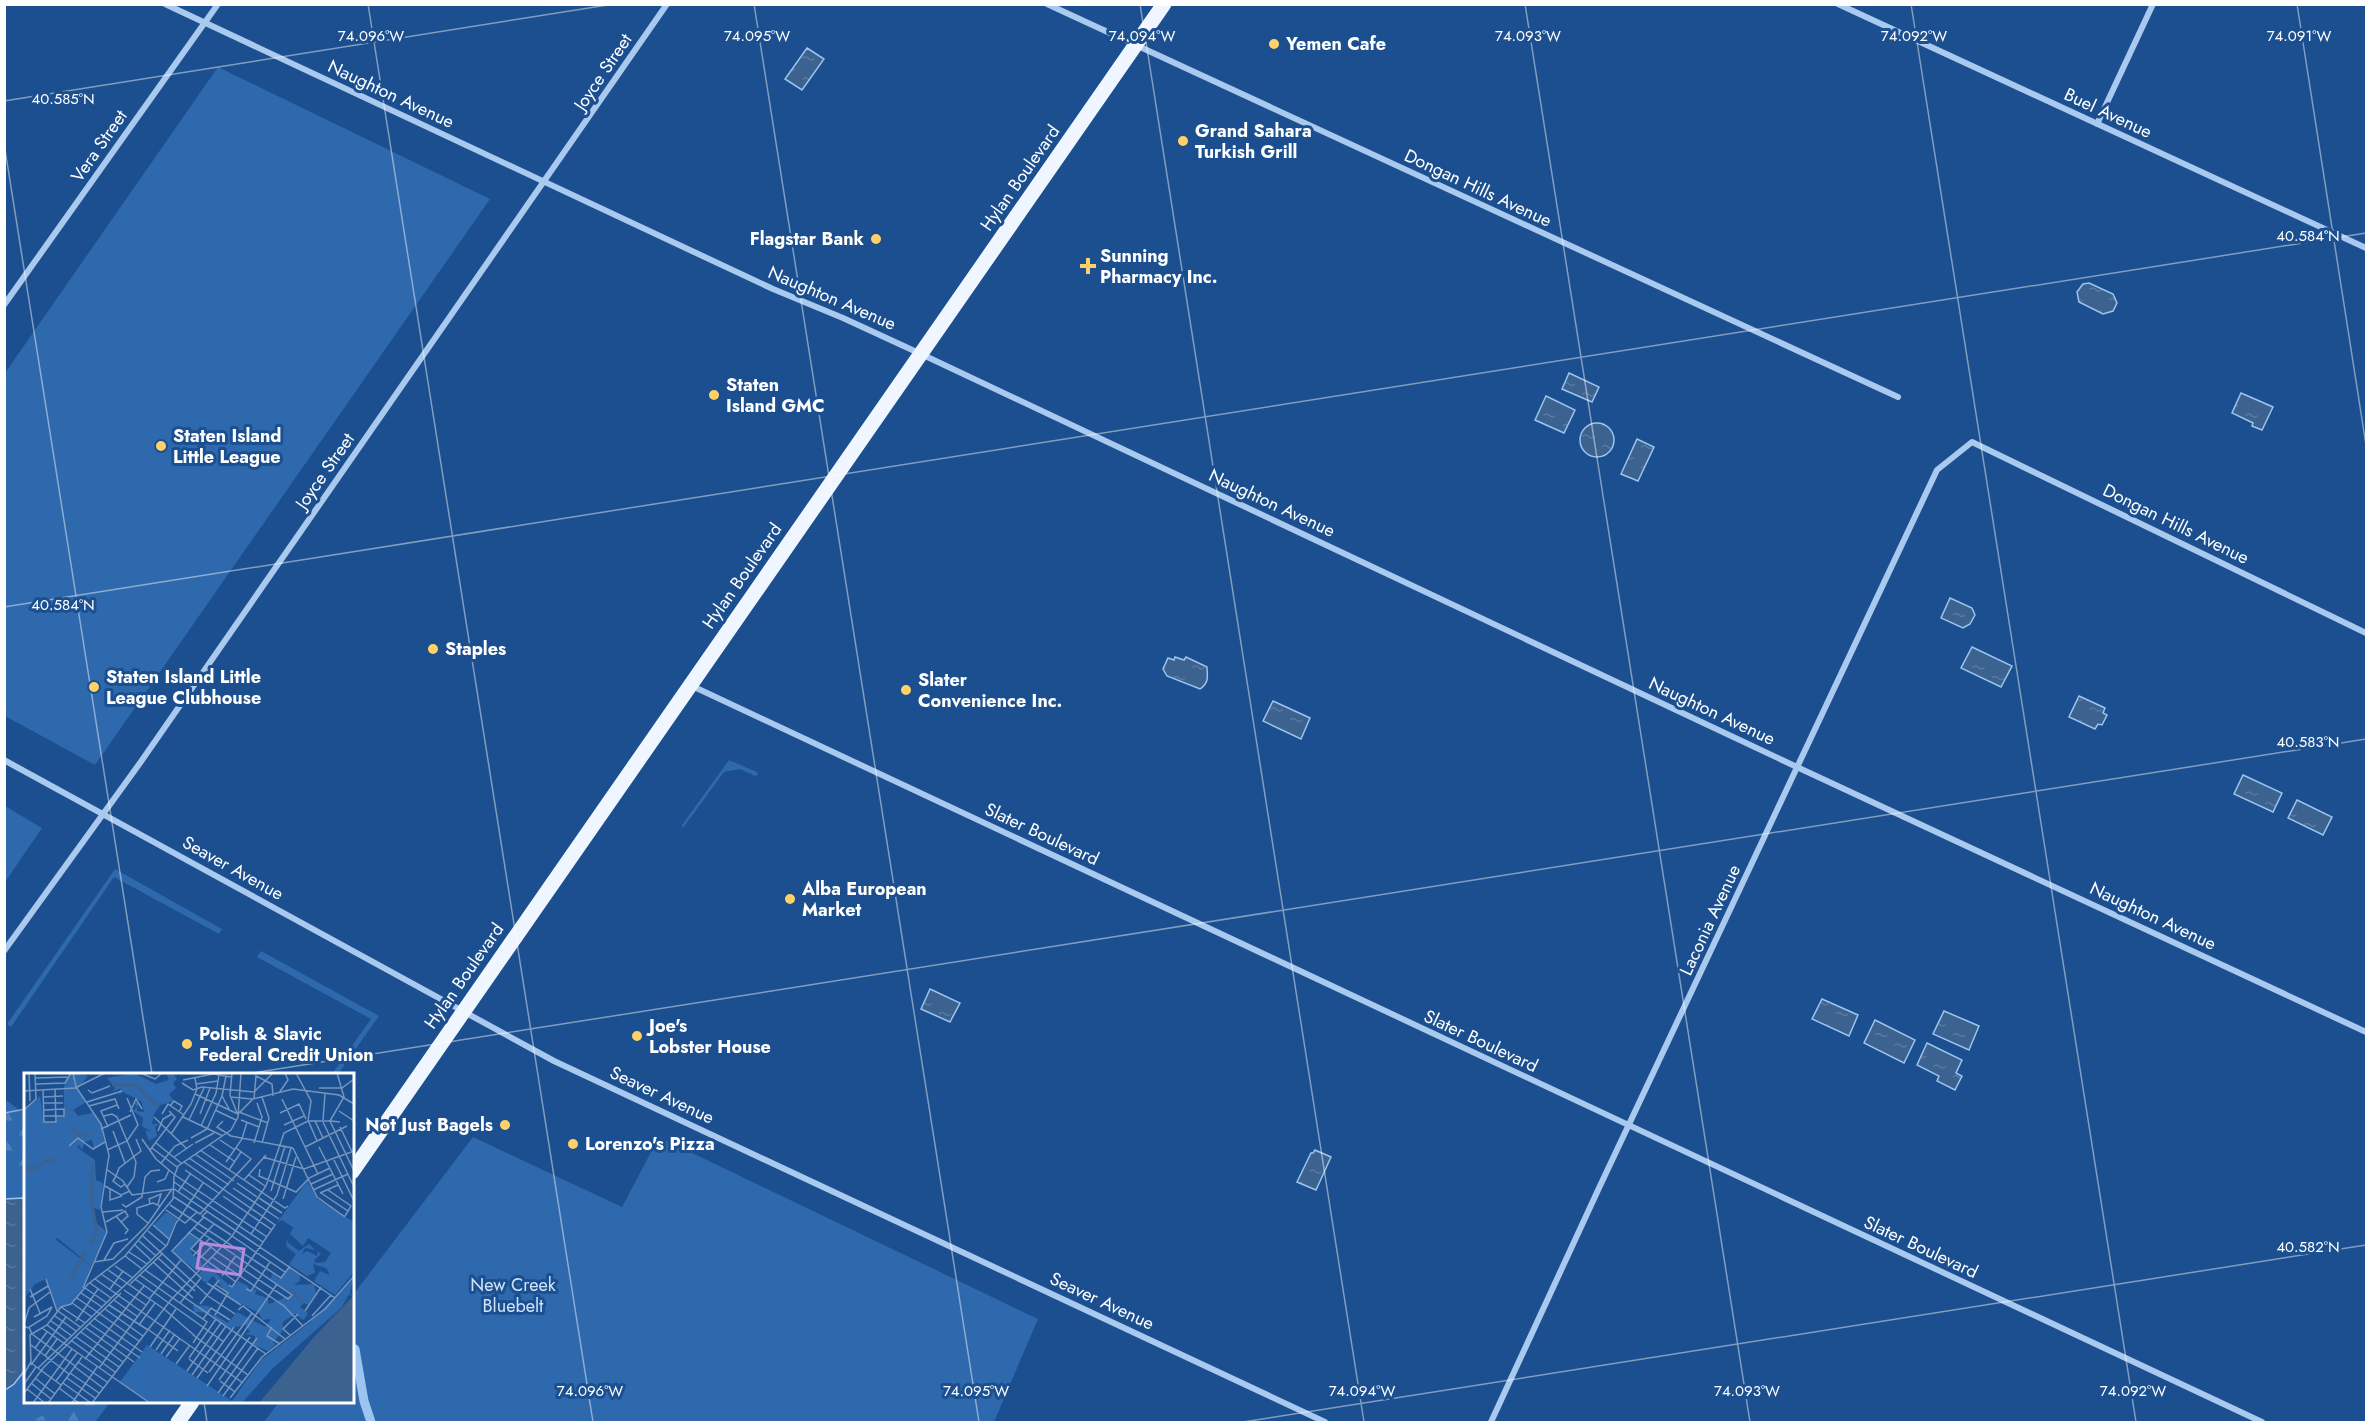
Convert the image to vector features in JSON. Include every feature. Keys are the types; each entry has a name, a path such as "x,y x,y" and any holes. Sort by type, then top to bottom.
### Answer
{"main road":[{"name":"Hylan Boulevard","path":"354,1169 1164,4"},
{"path":"178,1422 191,1403"}],"street":[{"name":"Naughton Avenue","path":"165,4 773,290 843,318 921,354 1799,768 2367,1032"},
{"name":"Vera Street","path":"4,305 218,4"},
{"name":"Joyce Street","path":"4,951 103,814 545,183 667,4"},
{"name":"Dongan Hills Avenue","path":"1047,4 1898,397"},
{"name":"Buel Avenue","path":"1838,4 2367,248"},
{"path":"2097,124 2153,4"},
{"name":"Dongan Hills Avenue","path":"1972,442 2367,633"},
{"name":"Laconia Avenue","path":"1491,1422 1937,470 1972,442"},
{"name":"Slater Boulevard","path":"689,685 1629,1128 2262,1422"},
{"name":"Seaver Avenue","path":"4,760 554,1061 1325,1422"}],"green space":[{"name":"Staten Island Little League","path":"218,67 490,199 95,765 5,716 5,373"},
{"path":"729,760 757,772 758,775 755,776 740,769 724,772 683,828 682,825"},
{"path":"5,806 42,828 5,882"},
{"path":"115,869 222,929 219,934 114,877 11,1027 7,1024"},
{"path":"261,951 379,1016 339,1073 333,1073 371,1019 257,957"},
{"path":"4,1099 24,1113 24,1403 109,1403 95,1422 5,1422"},
{"path":"4,1099 24,1113 24,1168 5,1162"},
{"name":"New Creek Bluebelt","path":"473,1137 622,1207 659,1137 1038,1319 994,1422 264,1422 278,1403 354,1403 354,1294"},
{"path":"65,1403 109,1403 95,1422 31,1422"}],"water":[{"path":"807,48 824,59 802,90 785,79"},
{"path":"2089,283 2113,294 2117,303 2113,311 2103,314 2079,302 2077,292 2083,284"},
{"path":"1569,373 1599,387 1592,402 1562,389"},
{"path":"2241,393 2273,407 2262,430 2232,413"},
{"path":"1546,396 1575,410 1564,433 1535,420"},
{"path":"1597,423 1609,428 1614,440 1609,452 1597,457 1585,452 1580,440 1585,428"},
{"path":"1637,439 1654,447 1638,481 1621,474"},
{"path":"1950,598 1972,608 1975,615 1970,624 1963,628 1941,618"},
{"path":"1972,647 2012,666 2001,687 1961,668"},
{"path":"1175,657 1184,660 1186,657 1207,667 1207,678 1200,689 1167,676 1163,669 1168,658 1174,660"},
{"path":"2079,696 2105,708 2103,713 2107,715 2102,725 2098,724 2095,729 2069,717"},
{"path":"1273,701 1310,718 1301,739 1263,721"},
{"path":"2243,775 2282,793 2273,812 2234,794"},
{"path":"2297,800 2332,817 2323,835 2288,818"},
{"path":"930,989 960,1003 950,1022 921,1009"},
{"path":"1822,999 1858,1015 1849,1036 1812,1019"},
{"path":"1944,1011 1979,1026 1969,1050 1933,1034"},
{"path":"1875,1020 1915,1040 1904,1063 1864,1043"},
{"path":"1927,1043 1962,1060 1956,1073 1962,1076 1955,1090 1937,1081 1939,1076 1917,1065"},
{"path":"1315,1150 1331,1157 1316,1190 1297,1182 1311,1153"},
{"path":"24,1198 24,1371 14,1384 5,1390 5,1199"}],"waterway":[{"path":"355,1349 364,1401 371,1422"}],"place":[{"name":"Yemen Cafe","path":"1274,44"},
{"name":"Grand Sahara Turkish Grill","path":"1183,141"},
{"name":"Flagstar Bank","path":"876,239"},
{"name":"Sunning Pharmacy Inc.","path":"1088,266"},
{"name":"Staten Island GMC","path":"714,395"},
{"name":"Staten Island Little League","path":"161,446"},
{"name":"Staples","path":"433,649"},
{"name":"Staten Island Little League Clubhouse","path":"94,687"},
{"name":"Slater Convenience Inc.","path":"906,690"},
{"name":"Alba European Market","path":"790,899"},
{"name":"Joe's Lobster House","path":"637,1036"},
{"name":"Polish & Slavic Federal Credit Union","path":"187,1044"},
{"name":"Not Just Bagels","path":"505,1125"},
{"name":"Lorenzo's Pizza","path":"573,1144"}]}
